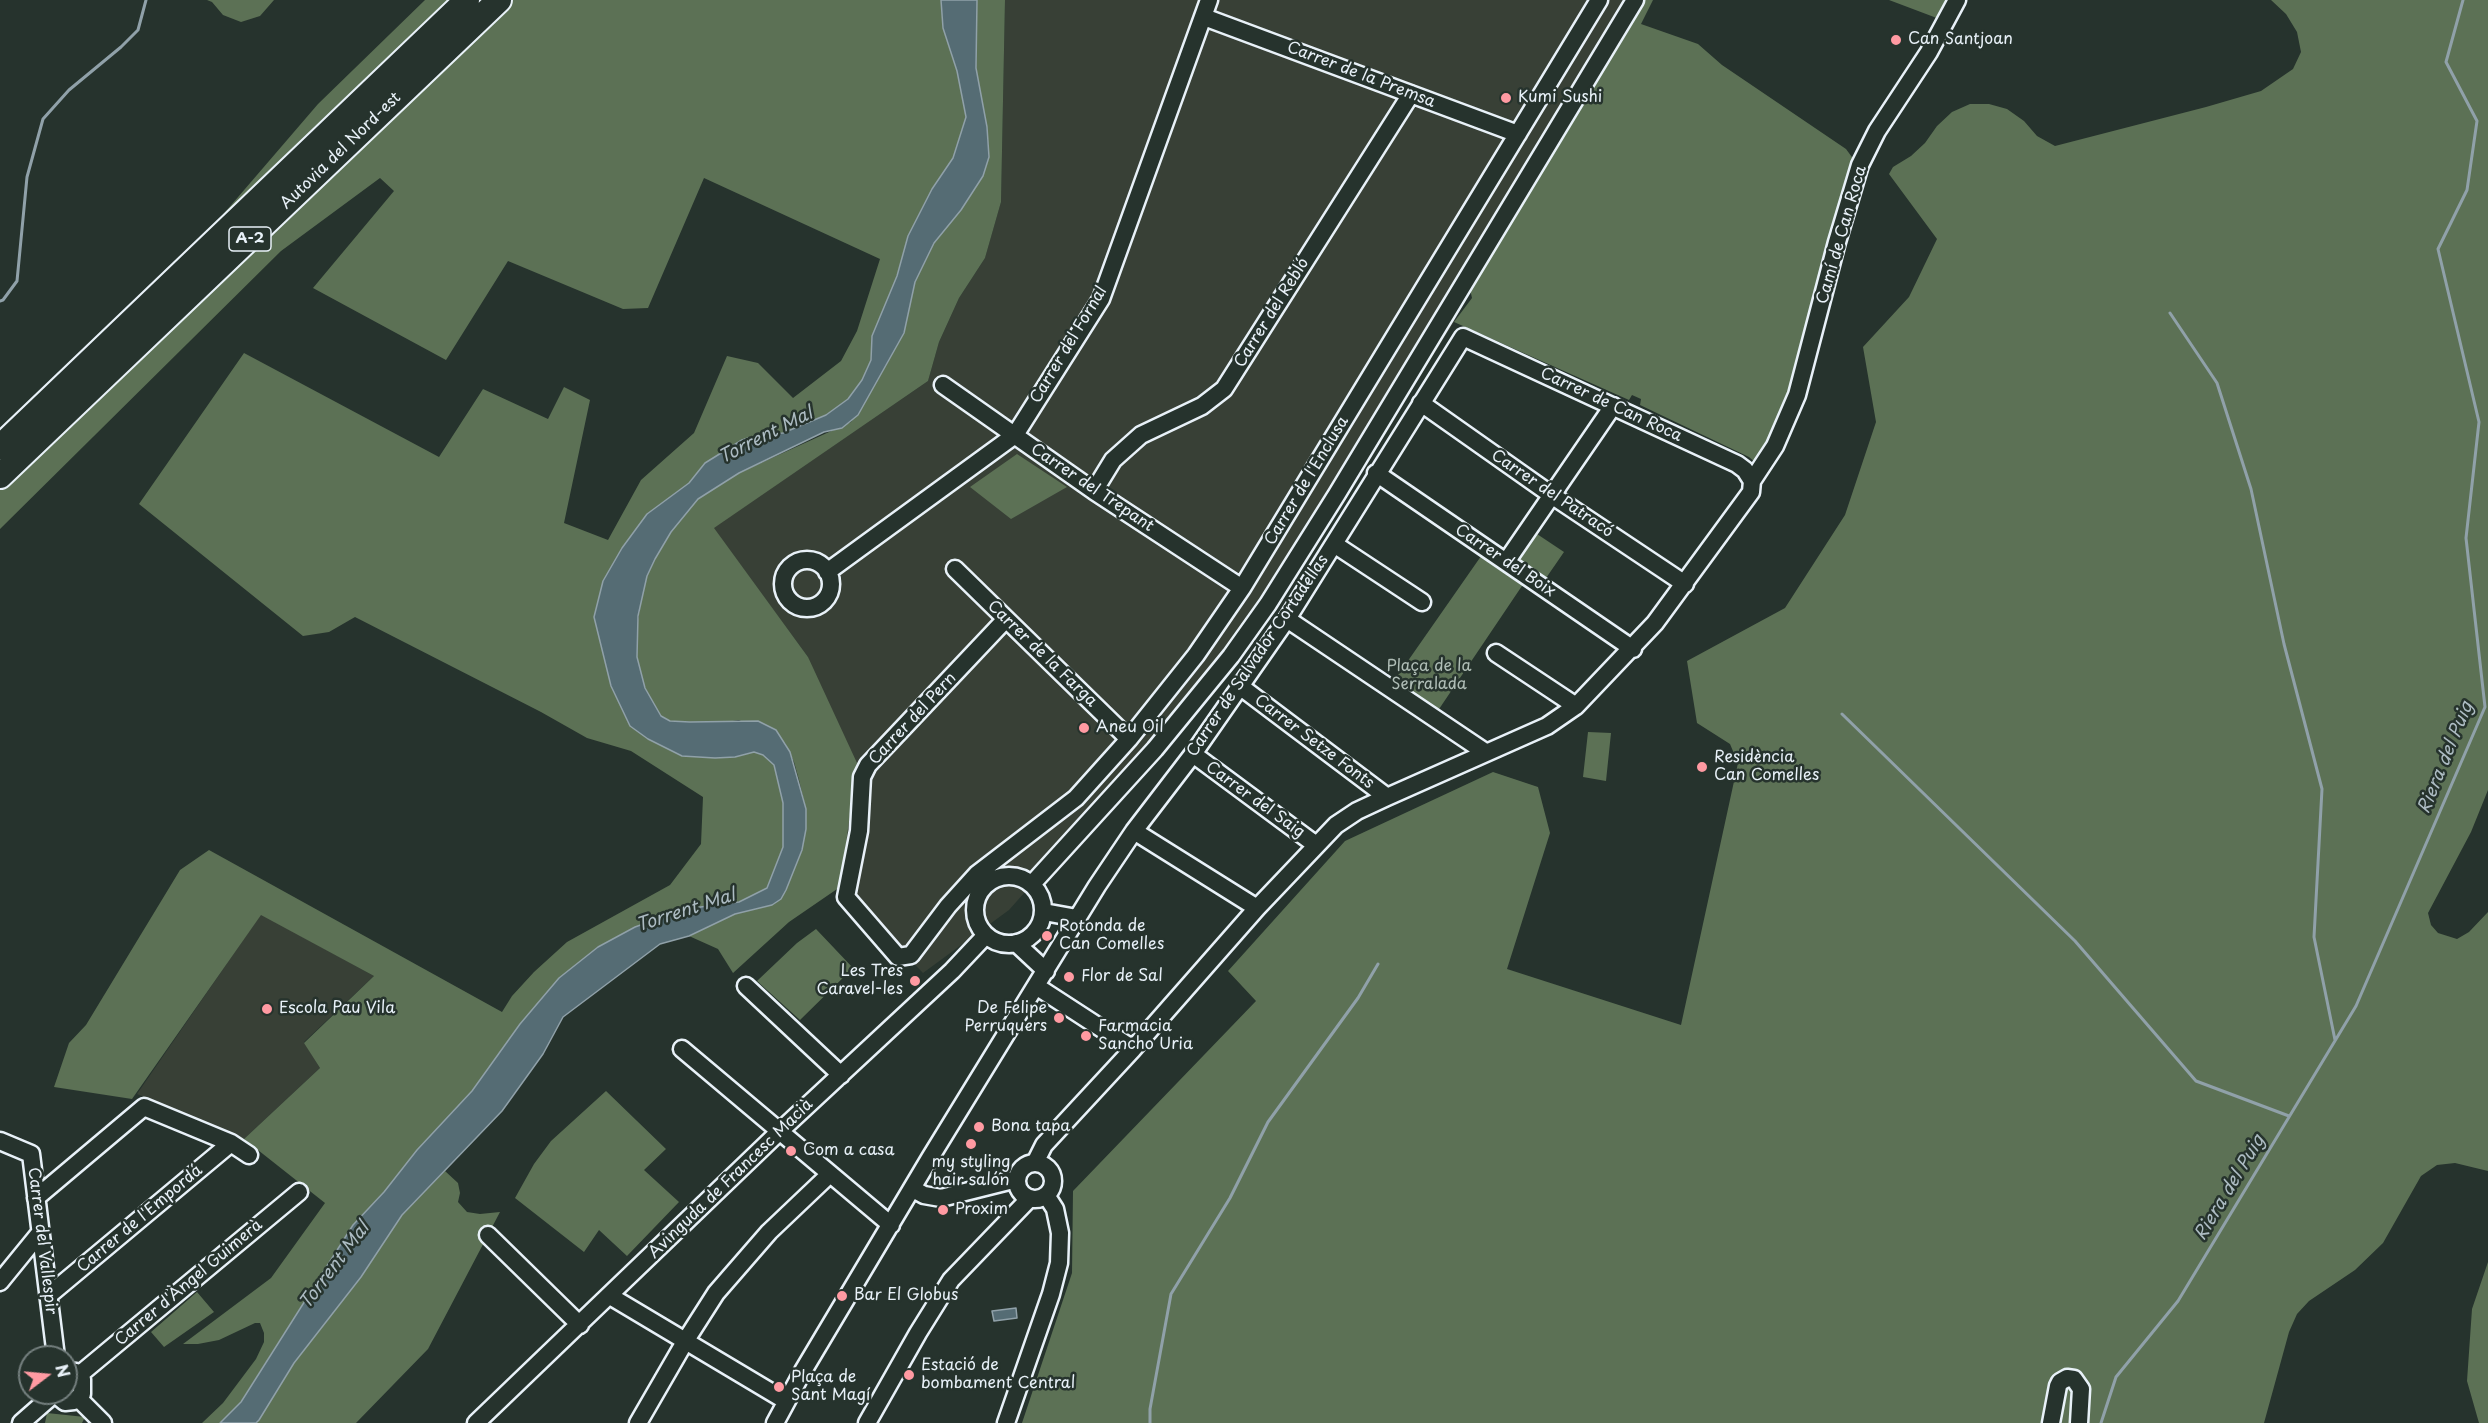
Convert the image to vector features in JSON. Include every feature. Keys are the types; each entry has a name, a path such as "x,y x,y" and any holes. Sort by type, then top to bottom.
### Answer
{"highway":[{"name":"Autovia del Nord-est","path":"0,447 467,0"},
{"name":"Autovia del Nord-est","path":"0,476 499,0"}],"street":[{"name":"Carrer del Fornal","path":"827,572 1015,435 1101,299 1209,0"},
{"name":"Carrer de l'Enclusa","path":"948,906 977,874 1076,798 1129,739 1196,655 1242,588 1599,0"},
{"path":"1026,880 1155,749 1231,656 1261,613 1337,494 1635,0"},
{"name":"Camí de Can Roca","path":"1035,1163 1044,1144 1133,1049 1257,908 1316,845 1346,818 1386,797 1547,726 1576,706 1633,649 1685,584 1751,492 1752,481 1775,446 1797,395 1837,242 1860,165 1877,131 1929,52 1957,0"},
{"name":"Carrer de la Premsa","path":"1204,16 1518,134"},
{"name":"Carrer del Rebló","path":"1094,491 1113,460 1140,435 1202,406 1224,389 1411,94"},
{"name":"Carrer de Can Roca","path":"1463,337 1737,464 1745,470 1752,481"},
{"name":"Carrer de Salvador Cortadellas","path":"786,1401 914,1189 930,1158 1077,918 1134,831 1193,754 1287,619 1463,337"},
{"name":"Carrer del Trepant","path":"943,386 1094,491 1242,588"},
{"name":"Carrer del Patracó","path":"1421,403 1552,496 1685,584"},
{"path":"1506,562 1613,406"},
{"name":"Carrer del Boix","path":"1376,473 1633,649"},
{"path":"1334,544 1422,602"},
{"name":"Carrer de la Farga","path":"955,569 1129,739"},
{"name":"Carrer del Pern","path":"948,906 911,955 898,957 846,897 859,831 862,777 868,765 1005,619"},
{"path":"1287,619 1485,752"},
{"path":"1496,653 1576,706"},
{"name":"Carrer Setze Fonts","path":"1241,687 1386,797"},
{"name":"Carrer del Saig","path":"1193,754 1316,845"},
{"path":"1134,831 1257,908"},
{"path":"1008,848 1026,880 1039,892 1044,912 1042,921 1032,936 1016,944 995,941 986,935 976,918 977,898 990,882 999,877 1026,880"},
{"path":"948,906 976,918"},
{"path":"1044,912 1077,918"},
{"name":"Avinguda de Francesc Macià","path":"476,1423 780,1131 952,971 986,935"},
{"path":"1016,944 1046,971"},
{"path":"746,986 840,1075"},
{"path":"1036,986 1133,1049"},
{"path":"682,1049 891,1225"},
{"path":"36,1198 144,1107 231,1143 249,1155"},
{"name":"Carrer de l'Empordá","path":"49,1295 231,1143"},
{"name":"Carrer del Vallespir","path":"2,1145 31,1154 39,1234 55,1345"},
{"path":"867,1423 951,1280 978,1252 1038,1197 1052,1186 1052,1175 1045,1166 1035,1163 1023,1167 1017,1179 1020,1191 1038,1197 1055,1209 1060,1233 1059,1263 1051,1294 1006,1423"},
{"path":"638,1423 716,1293 769,1232 830,1174"},
{"path":"914,1189 924,1195 941,1198 1017,1179"},
{"name":"Carrer d'Àngel Guimerà","path":"78,1369 299,1192"},
{"path":"0,1282 39,1234"},
{"path":"488,1235 580,1325"},
{"path":"610,1296 786,1401 776,1421"},
{"path":"78,1376 82,1379 84,1389 82,1402"},
{"path":"2051,1423 2060,1382 2070,1378 2077,1382 2082,1393 2079,1423"},
{"path":"78,1402 82,1402 103,1423"},
{"path":"21,1423 41,1405"}],"shaded area":[{"path":"1005,0 1644,0 1470,289 1454,322 1272,614 1009,910 923,973 840,887 808,657 713,528 928,381 939,342 959,298 985,258 1001,202"},
{"name":"Escola Pau Vila","path":"261,914 374,976 304,1042 320,1068 244,1139 137,1094"}],"green space":[{"path":"207,0 274,0 260,16 241,22 223,15 212,2"},
{"path":"425,0 941,0 943,28 957,71 966,117 953,158 932,189 908,236 897,276 872,336 871,360 862,380 848,399 826,415 803,426 783,433 762,434 742,440 705,463 689,483 647,514 622,548 604,581 594,616 611,686 630,726 735,757 754,752 763,755 774,765 783,803 783,847 767,888 739,902 685,909 635,927 598,947 559,978 520,1024 472,1091 417,1150 384,1192 353,1225 238,1406 220,1423 202,1423 223,1403 256,1359 264,1342 264,1333 260,1323 255,1323 219,1340 183,1344 271,1278 325,1203 244,1139 320,1068 304,1043 374,976 261,915 132,1099 54,1087 69,1043 86,1025 180,870 209,850 502,1012 512,996 534,972 567,942 670,885 701,844 703,797 631,751 587,738 355,617 329,632 303,636 139,504 244,353 439,457 483,389 548,419 564,387 590,400 564,523 608,540 641,480 694,433 727,356 758,363 793,398 841,361 857,331 880,259 704,178 648,308 623,309 508,261 446,360 313,288 394,191 380,178 281,251 0,529 0,429 208,232 318,104"},
{"path":"977,0 1005,0 1001,202 985,258 959,298 939,342 928,381 714,528 808,657 857,763 840,887 789,922 733,973 718,949 689,936 735,914 772,905 786,890 802,850 806,829 806,809 794,762 785,743 739,720 720,723 670,721 661,716 645,688 637,657 637,626 647,576 671,532 698,499 739,473 851,422 879,378 904,333 915,282 934,243 961,210 983,176 989,157 987,127 976,68"},
{"path":"1644,0 1653,0 1641,24 1698,44 1722,65 1846,149 1857,164 1792,397 1757,464 1749,457 1640,405 1641,399 1632,395 1629,400 1454,322 1472,298 1470,289"},
{"path":"1889,0 1952,0 1942,20"},
{"path":"2271,0 2488,0 2488,790 2471,832 2428,913 2431,925 2438,933 2457,939 2469,932 2488,912 2488,1171 2455,1163 2437,1165 2421,1176 2383,1243 2355,1270 2309,1301 2297,1314 2289,1332 2264,1423 1022,1423 1072,1273 1073,1191 1256,1001 1228,971 1345,841 1493,772 1538,787 1550,833 1507,969 1681,1025 1738,763 1730,744 1697,723 1687,661 1785,608 1845,515 1876,422 1863,347 1909,297 1937,239 1889,174 1893,167 1911,156 1925,143 1937,126 1952,112 1970,104 1989,104 2007,109 2024,121 2037,136 2055,146 2261,91 2293,69 2301,52 2297,32 2286,14"},
{"path":"1017,454 1067,487 1011,519 970,487"},
{"path":"1537,534 1564,552 1544,581 1517,562"},
{"name":"Plaça de la Serralada","path":"1486,549 1528,577 1433,718 1389,688"},
{"path":"1588,732 1611,733 1606,781 1583,777"},
{"path":"816,929 853,968 800,1020 757,981 797,943"},
{"path":"606,1091 666,1149 644,1170 679,1202 627,1256 599,1230 584,1252 515,1198 534,1164 551,1141"},
{"path":"445,1171 458,1183 460,1193 458,1202 467,1212 480,1214 500,1212 428,1349 356,1423 256,1423 294,1363 361,1277 402,1215"},
{"path":"2488,1262 2488,1423 2479,1423 2467,1381 2472,1309"},
{"path":"197,1292 214,1312 164,1347 151,1332"},
{"path":"47,1413 85,1417 82,1423 45,1423"}],"water":[{"name":"Torrent Mal","path":"941,0 977,0 976,68 987,127 989,157 983,176 961,210 934,243 915,282 904,333 858,415 842,428 824,432 739,473 698,499 671,532 655,559 647,576 638,616 637,657 645,688 661,716 670,721 758,721 776,730 790,752 806,809 806,829 802,850 786,890 781,899 772,905 735,914 689,936 660,944 563,1017 543,1054 502,1111 402,1215 361,1277 294,1363 259,1420 256,1423 220,1423 241,1402 353,1225 384,1192 417,1150 472,1091 520,1024 559,978 598,947 635,927 685,909 739,902 767,888 783,847 783,803 774,765 763,755 754,752 735,757 682,756 648,739 630,726 611,686 594,617 603,581 622,548 647,514 689,483 705,463 742,440 762,434 783,433 826,415 848,399 862,380 871,360 872,336 897,276 908,236 932,189 953,158 966,117 957,71 943,28"},
{"path":"1016,1308 1017,1318 994,1321 992,1311"}],"waterway":[{"path":"0,301 17,281 27,177 43,119 69,90 138,30 146,0"},
{"name":"Riera del Puig","path":"2101,1423 2116,1377 2178,1301 2356,1006 2485,707 2466,538 2479,422 2438,249 2467,190 2477,121 2446,62 2463,0"},
{"path":"2170,313 2217,383 2251,489 2284,644 2322,789 2314,937 2335,1040"},
{"path":"1842,714 2075,941 2196,1081 2289,1116"},
{"path":"1150,1423 1150,1409 1171,1294 1230,1198 1268,1122 1358,998 1378,964"}],"place":[{"name":"Can Santjoan","path":"1896,40"},
{"name":"Kumi Sushi","path":"1506,98"},
{"name":"Aneu Oil","path":"1084,728"},
{"name":"Residència Can Comelles","path":"1702,767"},
{"name":"Rotonda de Can Comelles","path":"1047,936"},
{"name":"Flor de Sal","path":"1069,977"},
{"name":"Les Tres Caravel-les","path":"915,981"},
{"name":"Escola Pau Vila","path":"267,1009"},
{"name":"De Felipe Perruquers","path":"1059,1018"},
{"name":"Farmacia Sancho Uria","path":"1086,1036"},
{"name":"Bona tapa","path":"979,1127"},
{"name":"my styling hair salón","path":"971,1144"},
{"name":"Com a casa","path":"791,1151"},
{"name":"Proxim","path":"943,1210"},
{"name":"Bar El Globus","path":"842,1296"},
{"name":"Estació de bombament Central","path":"909,1375"},
{"name":"Plaça de Sant Magí","path":"779,1387"}]}
